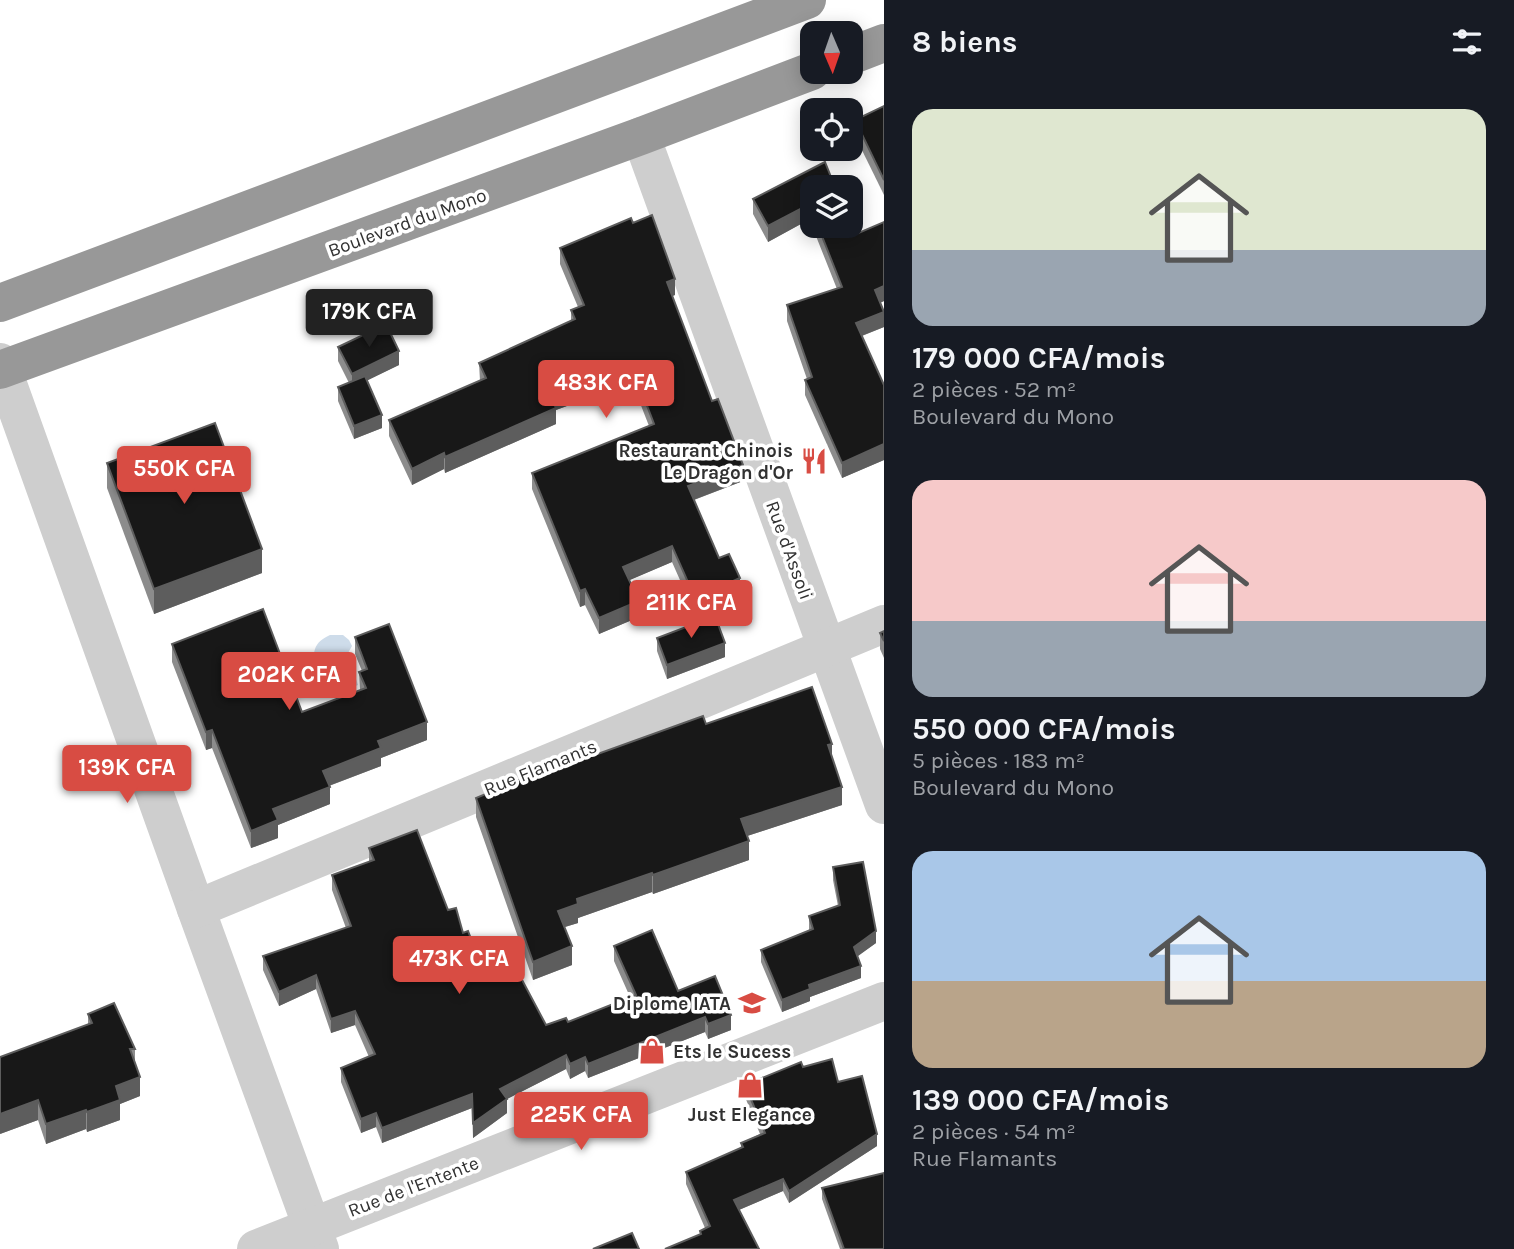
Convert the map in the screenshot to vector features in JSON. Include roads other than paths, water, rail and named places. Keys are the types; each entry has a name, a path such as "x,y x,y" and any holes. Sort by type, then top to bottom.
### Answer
{"highway":[{"path":"0,303 807,0"},
{"path":"863,51 884,43"},
{"name":"Boulevard du Mono","path":"1,367 641,136 800,76"}],"street":[{"name":"Rue d'Assoli","path":"641,136 884,806"},
{"path":"1,367 315,1238"},
{"name":"Rue Flamants","path":"195,909 884,624"},
{"name":"Rue de l'Entente","path":"256,1249 315,1238 884,1001"}],"water":[{"path":"330,635 343,635 352,646 344,660 345,667 358,685 340,692 313,668 316,648 320,641"}],"place":[{"name":"Restaurant Chinois Le Dragon d'Or","path":"814,461"},
{"name":"Diplome IATA","path":"752,1003"},
{"name":"Ets le Sucess","path":"652,1051"},
{"name":"Just Elegance","path":"750,1085"}]}
